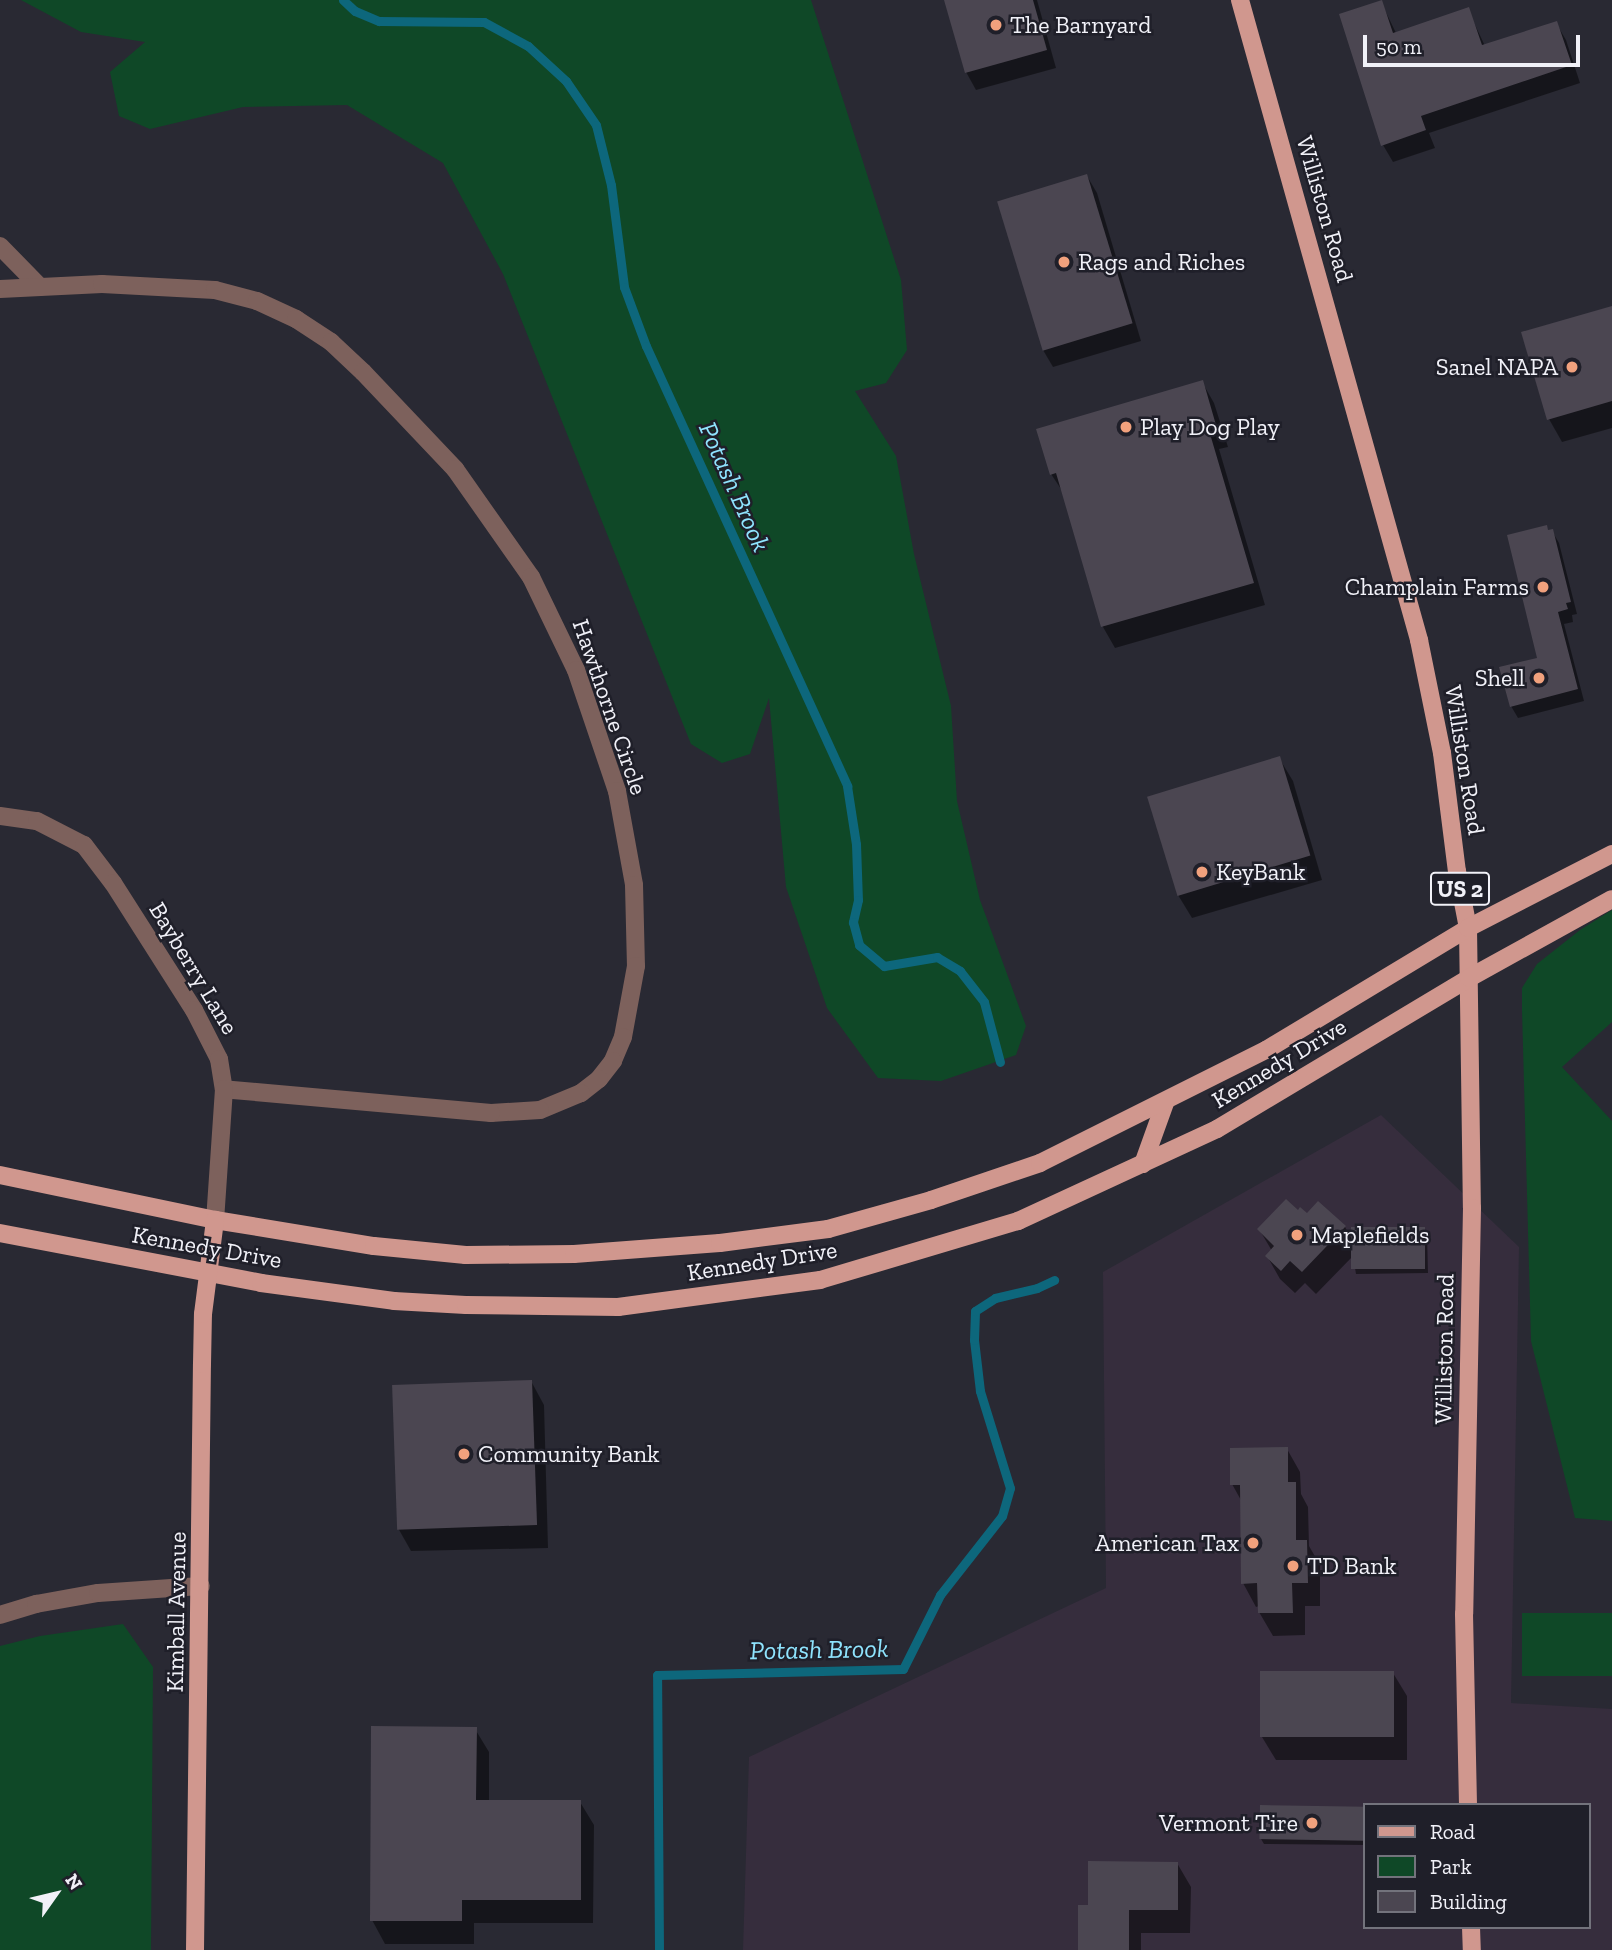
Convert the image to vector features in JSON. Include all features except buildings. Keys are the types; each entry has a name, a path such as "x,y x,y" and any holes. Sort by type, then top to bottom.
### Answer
{"main road":[{"name":"Williston Road","path":"1240,0 1419,640 1442,753 1457,871 1468,928 1472,1208 1464,1614 1468,1803"},
{"name":"Kennedy Drive","path":"0,1175 215,1220 374,1246 467,1255 574,1254 720,1243 828,1229 975,1186 1040,1163 1165,1103 1266,1050 1468,928 1612,855"},
{"name":"Kennedy Drive","path":"0,1233 208,1274 394,1301 466,1305 618,1307 833,1277 1018,1220 1217,1129 1469,978 1612,899"},
{"path":"1143,1164 1165,1103"},
{"name":"Kimball Avenue","path":"195,1950 202,1364 208,1274 215,1220"},
{"path":"1471,1929 1472,1950"}],"street":[{"path":"0,246 40,287"},
{"name":"Hawthorne Circle","path":"0,289 143,284 215,290 277,310 331,342 455,468 531,577 576,670 617,791 634,885 636,967 629,1013 618,1049 599,1079 581,1093 540,1110 491,1113 224,1089"},
{"name":"Bayberry Lane","path":"0,816 37,821 64,832 84,845 100,864 194,1010 219,1059 224,1089 215,1220"},
{"path":"0,1615 36,1604 98,1593 201,1586"}],"shaded area":[{"path":"1381,1115 1519,1247 1511,1703 1612,1709 1612,1950 743,1950 749,1757 1106,1588 1103,1272"}],"green space":[{"path":"21,0 811,0 901,280 907,350 886,383 855,391 896,456 914,554 951,706 957,801 980,900 1026,1026 1016,1055 941,1081 878,1078 827,1008 786,887 769,698 750,754 722,763 691,744 503,274 443,163 347,105 243,107 150,129 119,116 110,72 145,42 81,32"},
{"path":"1612,910 1612,1022 1562,1067 1612,1121 1612,1521 1575,1518 1531,1341 1522,988 1537,964 1580,930"},
{"path":"1522,1613 1612,1613 1612,1676 1522,1676"},
{"path":"123,1624 153,1667 151,1950 0,1950 0,1646 40,1636"}],"waterway":[{"name":"Potash Brook","path":"343,0 355,11 379,21 484,22 528,46 566,81 596,125 611,185 624,287 646,346 847,786 856,844 858,900 853,922 859,945 884,966 937,957 960,971 984,1002 1000,1062"},
{"name":"Potash Brook","path":"659,1950 657,1675 903,1669 940,1595 1002,1516 1010,1488 980,1391 974,1340 975,1311 995,1298 1037,1288 1054,1280"}],"place":[{"name":"The Barnyard","path":"996,25"},
{"name":"Rags and Riches","path":"1064,262"},
{"name":"Sanel NAPA","path":"1572,367"},
{"name":"Play Dog Play","path":"1126,427"},
{"name":"Champlain Farms","path":"1543,587"},
{"name":"Shell","path":"1539,678"},
{"name":"KeyBank","path":"1202,872"},
{"name":"Maplefields","path":"1297,1235"},
{"name":"Community Bank","path":"464,1454"},
{"name":"American Tax","path":"1253,1543"},
{"name":"TD Bank","path":"1293,1566"},
{"name":"Vermont Tire","path":"1312,1823"}]}
